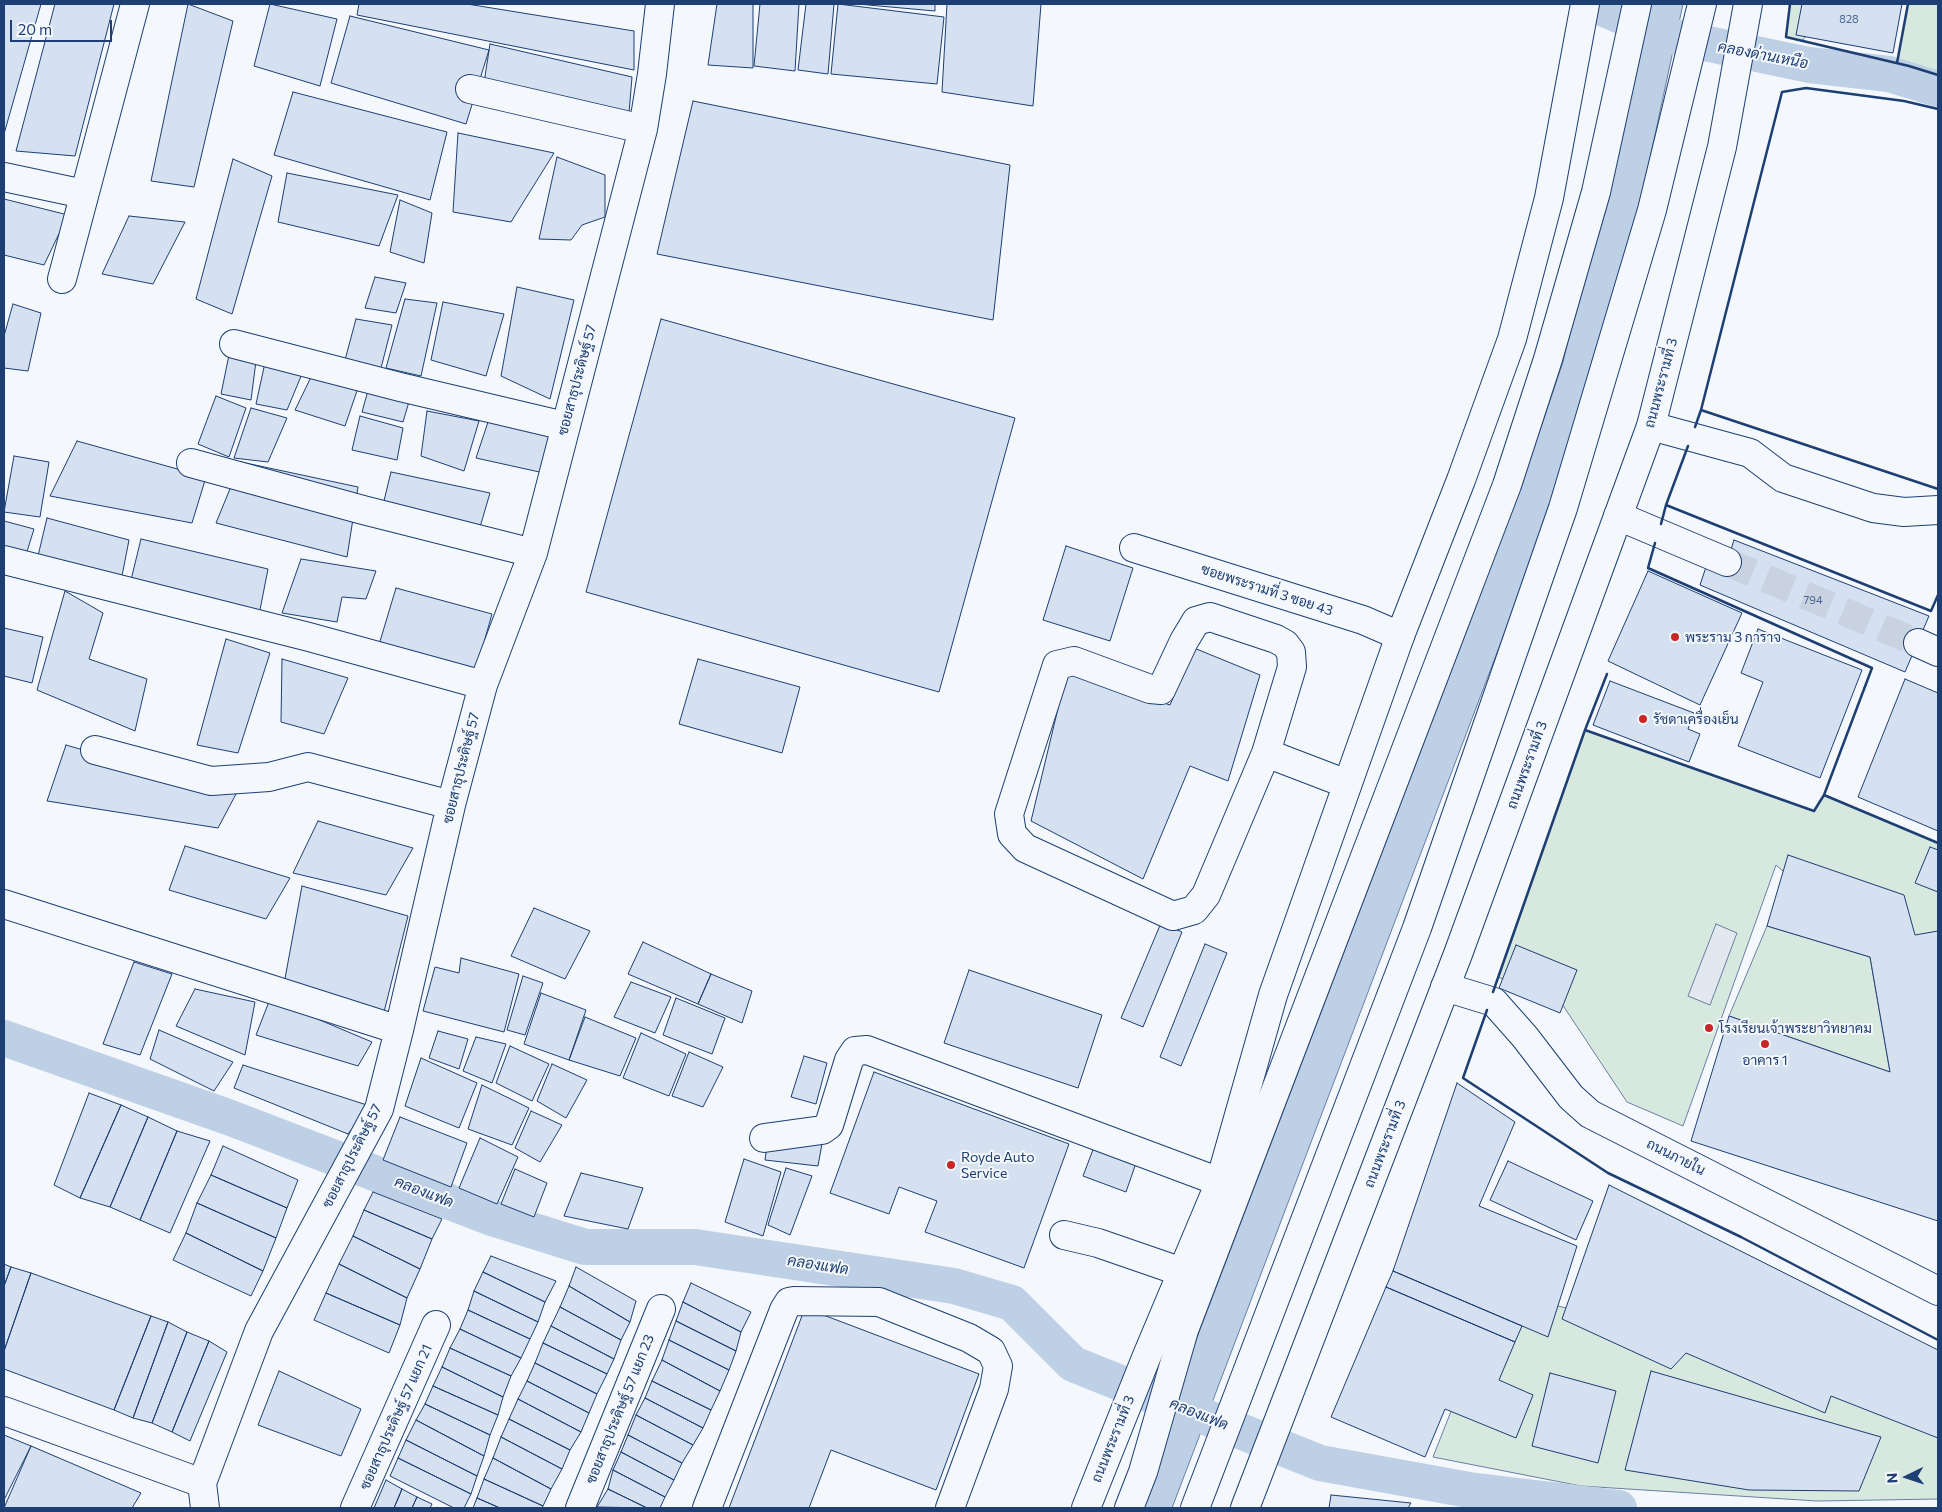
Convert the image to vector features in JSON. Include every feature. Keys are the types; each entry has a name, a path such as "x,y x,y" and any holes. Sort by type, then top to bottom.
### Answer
{"street":[{"path":"62,279 135,4"},
{"name":"ซอยสาธุประดิษฐ์ 57","path":"204,1496 259,1332 379,1109 451,805 482,685 533,553 643,129 652,74 660,4"},
{"name":"ถนนพระรามที่ 3","path":"1086,1508 1118,1426 1220,1182 1273,995 1400,636 1461,480 1512,339 1550,198 1585,4"},
{"path":"1129,1508 1143,1472 1184,1330 1507,485 1548,359 1596,192 1637,4"},
{"path":"1197,1502 1417,928 1563,508 1652,210 1700,14"},
{"name":"ถนนพระรามที่ 3","path":"1245,1508 1445,987 1650,426 1722,147 1746,16"},
{"path":"470,89 643,129"},
{"path":"4,176 84,194"},
{"path":"234,344 400,387 566,426"},
{"path":"1650,426 1750,453 1783,478 1873,508 1904,512 1938,510"},
{"path":"191,463 363,510 533,553"},
{"path":"1618,516 1727,562"},
{"name":"ซอยพระรามที่ 3 ซอย 43","path":"1134,548 1363,620 1400,636"},
{"path":"4,560 300,635 482,685"},
{"path":"1210,617 1276,639 1286,644 1291,652 1292,667 1266,753 1206,895 1194,910 1172,916 1025,848 1012,834 1009,814 1057,665 1074,661 1150,690 1161,690 1184,641 1196,621 1210,617"},
{"path":"95,750 210,781 269,777 308,767 451,805"},
{"path":"1266,753 1347,784"},
{"path":"4,904 399,1030"},
{"name":"ถนนภายใน","path":"1445,987 1494,1002 1525,1037 1571,1097 1590,1114 1938,1291"},
{"path":"764,1138 822,1130 829,1125 848,1060 855,1051 867,1050 1220,1182"},
{"path":"1064,1235 1098,1243 1182,1272"},
{"path":"707,1508 786,1305 794,1301 872,1301 884,1303 969,1338 990,1351 996,1359 998,1372 990,1403 950,1508"},
{"name":"ซอยสาธุประดิษฐ์ 57 แยก 23","path":"580,1508 661,1309"},
{"name":"ซอยสาธุประดิษฐ์ 57 แยก 21","path":"355,1508 436,1325"},
{"path":"4,1411 204,1496"}],"shaded area":[{"path":"1790,4 1830,4 1802,41 1786,37"},
{"path":"1908,4 1938,4 1938,75 1897,63"},
{"path":"1585,730 1814,811 1824,795 1938,843 1938,1005 1776,865 1683,1126 1627,1102 1562,1004 1498,977"},
{"path":"1716,924 1737,933 1710,1005 1688,996"},
{"path":"1767,926 1870,957 1890,1072 1729,1016"},
{"path":"1498,1292 1938,1395 1938,1499 1817,1501 1581,1486 1433,1457"}],"water":[{"path":"1647,4 1683,4 1637,219 1544,529 1172,1508 1132,1508 1475,609 1542,424 1563,362"}],"building":[{"path":"4,4 41,4 4,134"},
{"path":"55,4 114,4 75,156 16,151"},
{"path":"188,4 233,21 194,187 151,181"},
{"path":"270,4 337,19 320,86 254,66"},
{"path":"359,4 467,4 634,31 634,70 357,15"},
{"path":"717,4 753,4 753,68 708,65"},
{"path":"760,4 799,4 795,71 754,66"},
{"path":"806,4 834,4 828,74 798,70"},
{"path":"838,4 944,17 937,84 831,74"},
{"path":"857,4 935,4 935,11"},
{"path":"947,4 1041,4 1033,106 942,92"},
{"path":"1802,4 1902,4 1893,53 1796,35"},
{"path":"350,16 489,50 466,124 331,83"},
{"path":"490,44 632,77 629,113 484,83"},
{"path":"293,92 447,132 430,200 274,155"},
{"path":"693,101 1010,165 993,320 657,254"},
{"path":"458,133 554,153 511,222 453,212"},
{"path":"557,157 605,175 605,217 582,225 571,240 539,239"},
{"path":"233,159 272,176 232,314 196,299"},
{"path":"287,173 398,195 379,246 278,222"},
{"path":"4,199 68,215 44,265 4,255"},
{"path":"400,200 432,213 424,263 390,252"},
{"path":"129,216 185,222 153,284 102,274"},
{"path":"375,277 406,283 396,313 365,308"},
{"path":"517,287 574,300 550,399 501,376"},
{"path":"405,299 437,303 421,376 386,368"},
{"path":"443,302 504,314 486,376 431,360"},
{"path":"13,304 41,313 28,371 4,368 4,336"},
{"path":"356,319 392,325 381,368 345,360"},
{"path":"661,319 1015,418 939,692 586,592"},
{"path":"229,355 256,361 251,400 221,394"},
{"path":"266,358 304,369 287,410 256,404"},
{"path":"313,373 359,385 345,426 295,410"},
{"path":"369,387 411,395 403,422 362,412"},
{"path":"216,396 246,408 229,457 198,444"},
{"path":"251,408 287,418 268,462 234,458"},
{"path":"427,411 479,421 464,471 421,456"},
{"path":"360,416 403,428 397,460 352,450"},
{"path":"489,419 558,439 553,475 476,458"},
{"path":"77,441 206,477 192,523 50,496"},
{"path":"14,456 49,462 40,517 4,512"},
{"path":"241,462 358,487 347,557 216,523"},
{"path":"391,472 490,493 478,534 382,509"},
{"path":"47,518 129,540 121,581 38,556"},
{"path":"4,521 34,529 25,558 4,553"},
{"path":"141,539 268,569 259,615 130,584"},
{"path":"1734,540 1929,616 1905,672 1700,585 1707,564 1727,562"},
{"path":"1066,546 1133,568 1110,641 1043,620"},
{"path":"301,559 376,571 366,599 342,597 337,622 282,613"},
{"name":"พระราม 3 การาจ","path":"1648,571 1742,613 1700,705 1608,661"},
{"path":"396,588 492,614 475,674 378,648"},
{"path":"65,591 103,613 89,659 147,679 135,731 37,690"},
{"path":"4,628 43,637 32,683 4,676"},
{"path":"1758,629 1862,670 1820,778 1738,746 1763,682 1741,673"},
{"path":"226,639 270,653 238,753 197,745"},
{"path":"1194,648 1260,675 1228,781 1190,766 1143,879 1031,821 1067,671 1170,705"},
{"path":"282,659 348,678 324,734 281,722"},
{"path":"698,659 800,687 782,753 679,724"},
{"path":"1905,679 1938,693 1938,831 1858,797"},
{"name":"รัชดาเครื่องเย็น","path":"1610,681 1694,713 1688,729 1700,734 1689,762 1593,725"},
{"path":"66,745 236,794 218,828 47,801"},
{"path":"318,821 413,848 386,895 293,873"},
{"path":"185,846 290,878 266,919 169,890"},
{"path":"1930,847 1938,850 1938,892 1915,883"},
{"name":"อาคาร 1","path":"1788,855 1904,895 1915,935 1938,931 1938,1221 1691,1141 1729,1016 1890,1072 1870,957 1767,926"},
{"path":"302,886 408,916 384,1012 284,984"},
{"path":"534,908 590,931 565,979 511,956"},
{"path":"1161,923 1182,932 1143,1027 1121,1018"},
{"path":"643,942 711,974 698,1004 628,974"},
{"path":"1205,944 1227,953 1181,1066 1160,1057"},
{"path":"1516,945 1577,970 1560,1013 1499,988"},
{"path":"461,958 519,974 504,1032 423,1011 435,967 459,973"},
{"path":"134,962 172,974 140,1055 103,1044"},
{"path":"969,970 1102,1015 1078,1088 944,1043"},
{"path":"711,974 752,991 742,1023 698,1004"},
{"path":"523,976 543,983 525,1035 507,1030"},
{"path":"631,982 671,997 655,1033 614,1017"},
{"path":"195,989 255,1002 245,1055 176,1026"},
{"path":"541,993 586,1010 569,1060 524,1044"},
{"path":"676,998 725,1018 712,1054 663,1035"},
{"path":"270,999 372,1042 358,1066 256,1035"},
{"path":"585,1017 636,1038 620,1076 569,1060"},
{"path":"159,1030 233,1062 214,1091 150,1059"},
{"path":"438,1031 468,1039 459,1069 429,1058"},
{"path":"641,1033 686,1054 669,1096 623,1078"},
{"path":"476,1037 506,1044 492,1083 463,1071"},
{"path":"510,1046 549,1064 532,1101 496,1083"},
{"path":"689,1052 723,1067 703,1107 672,1096"},
{"path":"804,1056 827,1063 816,1104 791,1097"},
{"path":"421,1058 477,1083 459,1128 405,1106"},
{"path":"552,1064 587,1080 566,1118 537,1101"},
{"path":"243,1065 370,1106 348,1134 234,1088"},
{"name":"Royde Auto Service","path":"874,1072 1069,1144 1024,1268 925,1232 937,1201 899,1187 889,1214 830,1193"},
{"path":"1457,1083 1515,1122 1479,1206 1577,1246 1548,1337 1393,1271"},
{"path":"482,1085 529,1108 512,1145 468,1129"},
{"path":"89,1093 121,1105 80,1198 54,1185"},
{"path":"121,1105 148,1117 110,1207 80,1198"},
{"path":"531,1111 562,1125 540,1162 515,1148"},
{"path":"148,1117 177,1131 140,1220 110,1207"},
{"path":"400,1117 467,1143 451,1187 383,1160"},
{"path":"177,1131 210,1141 170,1233 140,1220"},
{"path":"480,1138 518,1157 497,1204 459,1188"},
{"path":"823,1138 818,1166 765,1160 768,1139"},
{"path":"223,1146 298,1180 287,1208 211,1175"},
{"path":"1094,1147 1136,1163 1126,1192 1083,1176"},
{"path":"744,1159 781,1172 763,1236 725,1222"},
{"path":"1508,1161 1593,1201 1576,1240 1490,1200"},
{"path":"786,1168 812,1176 790,1235 768,1225"},
{"path":"515,1169 547,1183 534,1217 501,1204"},
{"path":"581,1173 643,1188 628,1229 564,1216"},
{"path":"211,1175 287,1208 276,1238 197,1203"},
{"path":"1609,1185 1938,1350 1938,1438 1831,1396 1825,1413 1686,1353 1671,1369 1562,1319"},
{"path":"373,1192 442,1219 432,1239 364,1210"},
{"path":"197,1203 276,1238 263,1271 186,1233"},
{"path":"364,1210 432,1239 420,1269 353,1236"},
{"path":"186,1233 263,1271 251,1296 173,1260"},
{"path":"353,1236 420,1269 407,1298 339,1264"},
{"path":"491,1256 556,1281 545,1302 483,1272"},
{"path":"4,1264 11,1267 4,1286"},
{"path":"339,1264 407,1298 400,1325 326,1293"},
{"path":"11,1267 31,1273 4,1351 4,1286"},
{"path":"576,1267 636,1301 630,1322 569,1286"},
{"path":"1393,1271 1522,1326 1515,1342 1386,1287"},
{"path":"483,1272 545,1302 538,1322 474,1291"},
{"path":"31,1273 151,1316 114,1410 4,1369 4,1351"},
{"path":"691,1283 751,1312 741,1332 683,1302"},
{"path":"569,1286 630,1322 621,1340 560,1307"},
{"path":"1386,1287 1515,1342 1499,1380 1533,1395 1516,1438 1445,1409 1425,1457 1331,1417"},
{"path":"474,1291 538,1322 530,1339 468,1310"},
{"path":"326,1293 400,1325 389,1353 314,1320"},
{"path":"683,1302 741,1332 736,1351 676,1321"},
{"path":"560,1307 621,1340 614,1359 551,1326"},
{"path":"805,1308 979,1374 936,1490 831,1450 809,1508 729,1508"},
{"path":"468,1310 530,1339 521,1358 460,1329"},
{"path":"151,1316 168,1322 133,1418 114,1410"},
{"path":"676,1321 736,1351 729,1370 669,1340"},
{"path":"168,1322 187,1332 152,1423 133,1418"},
{"path":"551,1326 614,1359 607,1374 543,1343"},
{"path":"460,1329 521,1358 511,1376 450,1348"},
{"path":"187,1332 209,1341 172,1432 152,1423"},
{"path":"669,1340 729,1370 720,1391 662,1360"},
{"path":"209,1341 227,1352 190,1441 172,1432"},
{"path":"543,1343 607,1374 597,1394 535,1363"},
{"path":"450,1348 511,1376 503,1397 442,1367"},
{"path":"662,1360 720,1391 711,1410 652,1381"},
{"path":"535,1363 597,1394 589,1413 527,1381"},
{"path":"442,1367 503,1397 498,1415 433,1386"},
{"path":"279,1371 361,1409 341,1456 258,1425"},
{"path":"1651,1371 1881,1437 1859,1491 1749,1490 1625,1470"},
{"path":"1550,1373 1616,1391 1598,1463 1532,1446"},
{"path":"527,1381 589,1413 581,1432 518,1399"},
{"path":"652,1381 711,1410 703,1428 645,1398"},
{"path":"433,1386 498,1415 490,1435 425,1404"},
{"path":"645,1398 703,1428 693,1445 636,1415"},
{"path":"518,1399 581,1432 570,1450 509,1419"},
{"path":"425,1404 490,1435 484,1456 416,1420"},
{"path":"636,1415 693,1445 682,1463 628,1435"},
{"path":"509,1419 570,1450 562,1469 501,1437"},
{"path":"416,1420 484,1456 477,1476 406,1440"},
{"path":"4,1435 31,1446 4,1500"},
{"path":"628,1435 682,1463 674,1480 621,1452"},
{"path":"501,1437 562,1469 551,1489 493,1458"},
{"path":"406,1440 477,1476 471,1494 398,1458"},
{"path":"31,1446 141,1493 132,1508 4,1508"},
{"path":"621,1452 674,1480 665,1497 613,1470"},
{"path":"398,1458 471,1494 464,1508 454,1508 390,1476"},
{"path":"493,1458 551,1489 543,1506 484,1479"},
{"path":"613,1470 665,1497 660,1508 647,1508 608,1489"},
{"path":"484,1479 543,1506 542,1508 500,1508 477,1498"},
{"path":"386,1480 402,1489 394,1508 374,1508"},
{"path":"402,1489 417,1497 412,1508 394,1508"},
{"path":"608,1489 647,1508 597,1507"},
{"path":"1331,1495 1411,1503 1408,1508 1329,1508"},
{"path":"417,1497 432,1504 430,1508 412,1508"},
{"path":"477,1498 500,1508 473,1508"}],"waterway":[{"name":"คลองด่านเหนือ","path":"1592,4 1666,35 1809,65 1889,74 1938,89"},
{"name":"คลองแฟด","path":"4,1038 228,1117 489,1217 585,1247 695,1247 954,1286 1012,1303 1073,1364 1320,1463 1469,1490 1619,1508"}],"tunnel":[{"path":"1727,562 1918,643"}],"wall":[{"path":"1790,4 1786,37 1909,66 1938,75"},
{"path":"1897,63 1908,4"},
{"path":"1938,109 1904,101 1806,88 1782,92 1701,410 1938,489"},
{"path":"1695,427 1701,410"},
{"path":"1688,446 1666,505 1931,611 1938,595"},
{"path":"1661,524 1666,505"},
{"path":"1655,543 1648,568 1872,668 1824,795 1938,843"},
{"path":"1607,674 1585,730 1814,811 1824,795"},
{"path":"1493,992 1585,730"},
{"path":"1487,1010 1463,1078 1608,1173 1741,1237 1938,1340"}],"place":[{"name":"พระราม 3 การาจ","path":"1675,637"},
{"name":"รัชดาเครื่องเย็น","path":"1643,719"},
{"name":"โรงเรียนเจ้าพระยาวิทยาคม","path":"1709,1028"},
{"name":"อาคาร 1","path":"1765,1044"},
{"name":"Royde Auto Service","path":"951,1165"}]}
